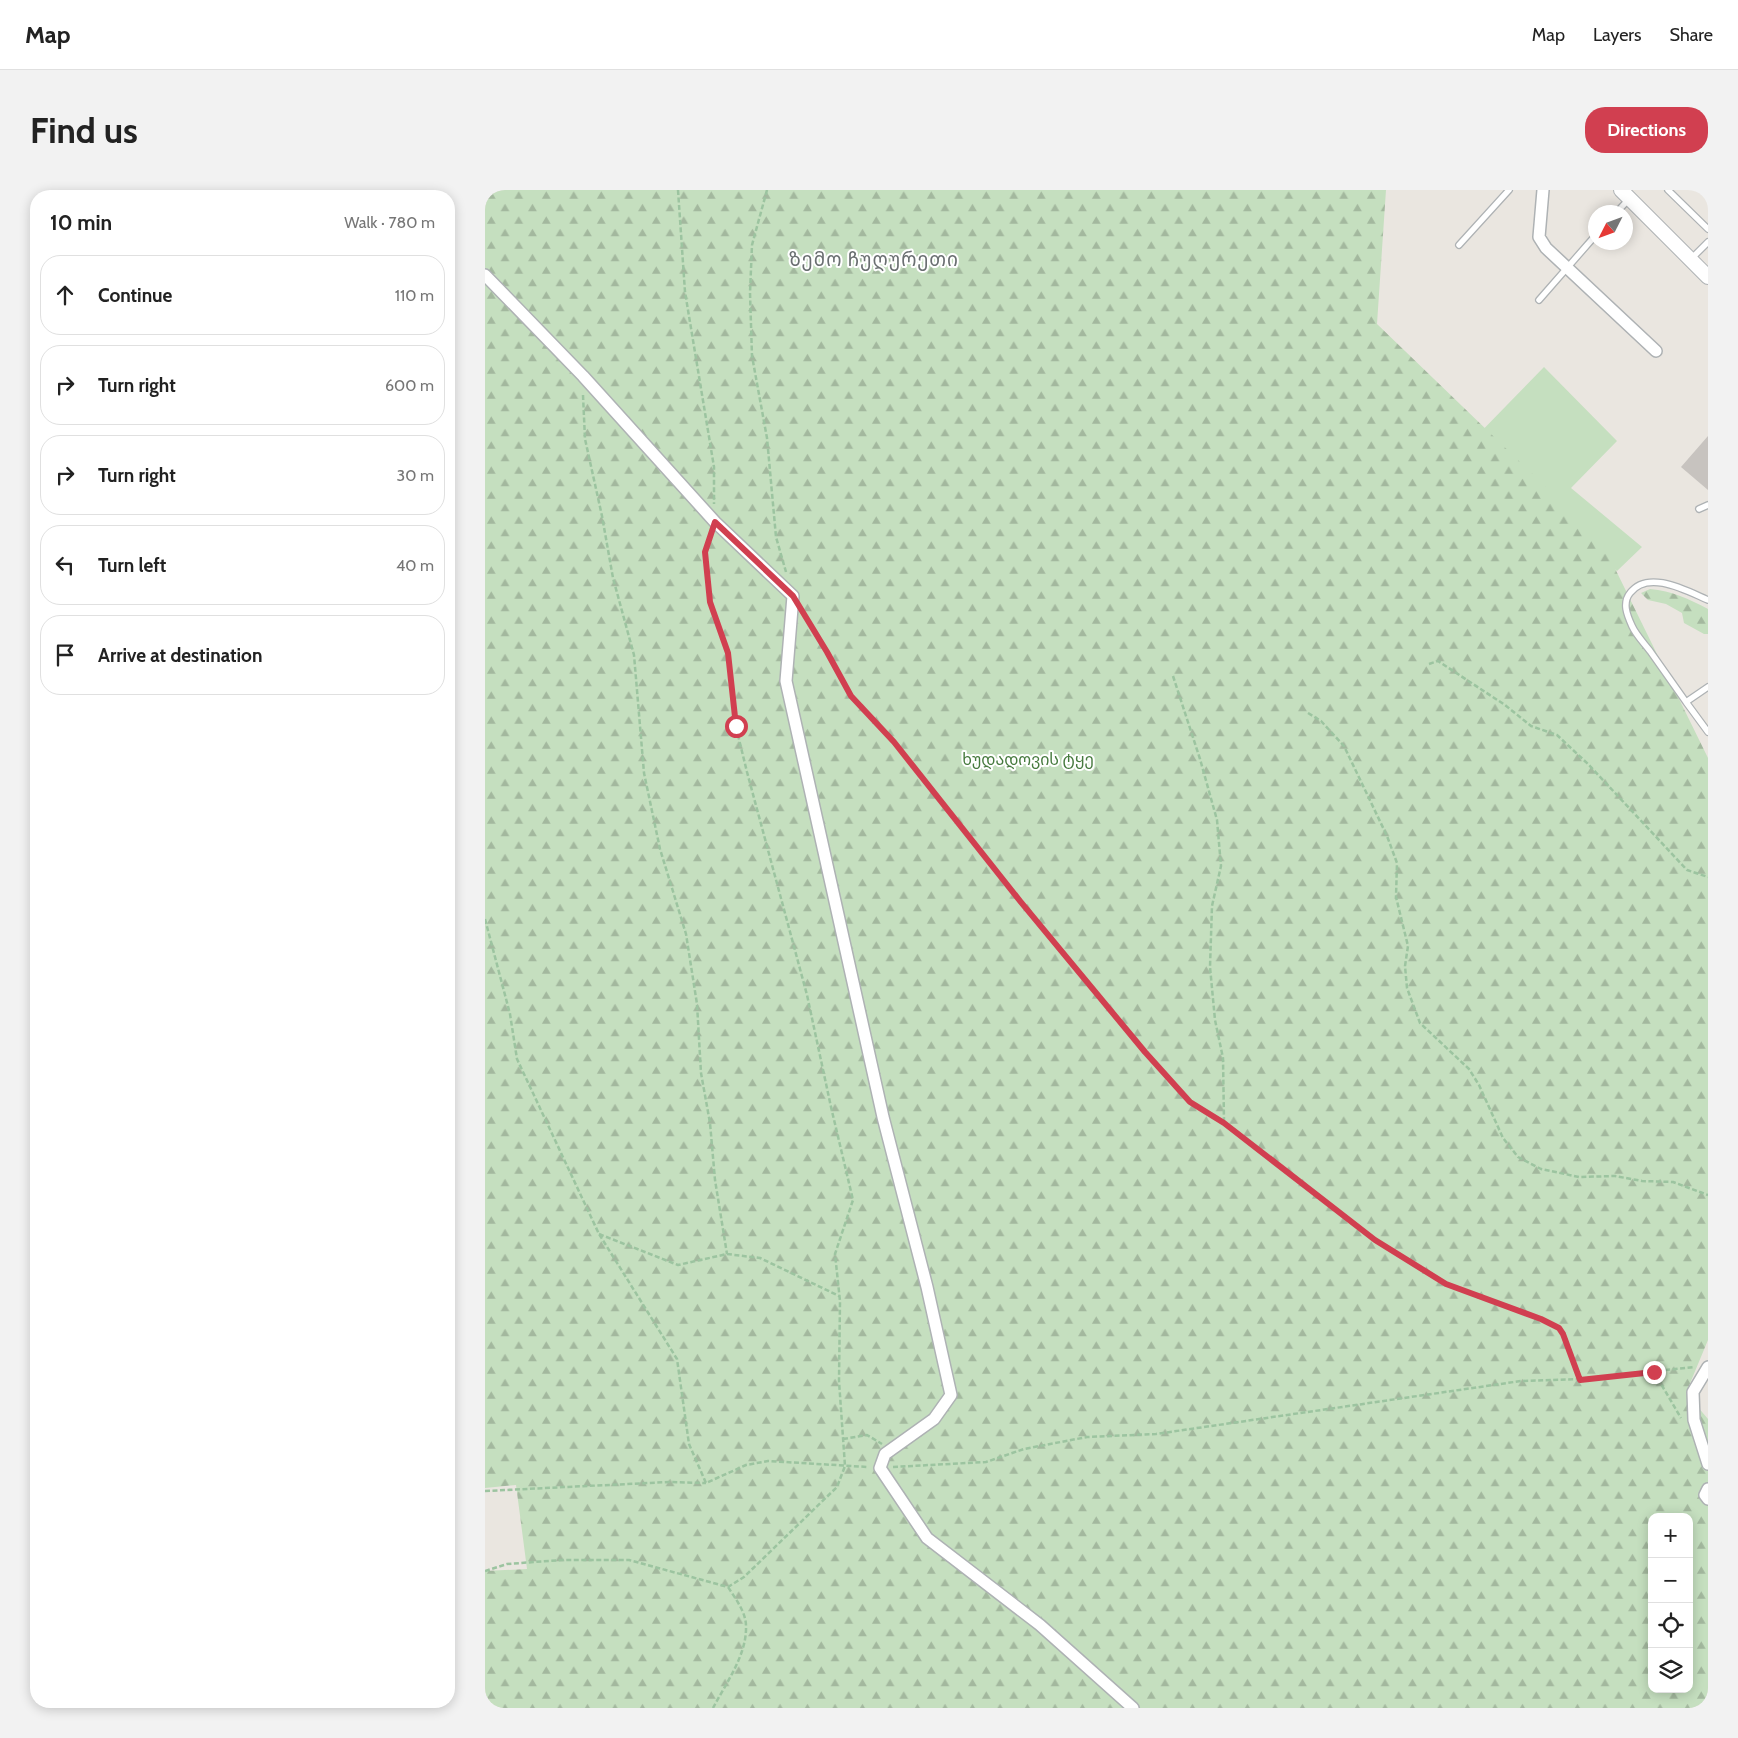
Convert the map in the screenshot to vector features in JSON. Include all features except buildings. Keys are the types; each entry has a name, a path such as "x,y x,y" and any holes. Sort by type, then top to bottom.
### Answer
{"street":[{"path":"1543,190 1539,238 1546,248 1656,351"},
{"path":"1625,194 1708,276"},
{"path":"485,275 583,376 715,522 793,596 786,681 883,1116 927,1287 951,1395 934,1419 885,1454 880,1468 927,1538 1040,1625 1133,1708"},
{"path":"1703,1367 1693,1392 1694,1420 1708,1464"},
{"path":"1708,1489 1705,1495 1708,1499"}],"lane":[{"path":"1459,245 1509,190"},
{"path":"1668,190 1708,229"},
{"path":"1691,260 1708,242"},
{"path":"1539,300 1588,244"},
{"path":"1699,509 1708,505"},
{"path":"1708,600 1679,588 1659,583 1643,584 1635,587 1625,599 1625,609 1632,627 1708,732"},
{"path":"1686,702 1708,687"}],"path":[{"path":"678,190 685,292 714,467 715,522 705,552 710,602 728,653 736,726 807,995 853,1200 835,1254 839,1296 839,1381 845,1466 837,1487 745,1577 728,1588"},
{"path":"767,190 752,245 750,293 752,356 767,438 776,536 793,596 851,696 894,742 1020,901 1145,1052 1190,1102 1224,1123 1375,1240 1446,1284 1541,1319 1559,1328 1580,1380"},
{"path":"583,376 585,439 613,578 633,655 644,773 660,849 686,934 697,1004 701,1073 710,1123 715,1180 727,1254"},
{"path":"1429,664 1438,661 1505,705 1531,726 1557,735 1589,764 1687,870 1708,877"},
{"path":"1173,676 1200,759 1217,820 1221,866 1212,906 1210,968 1215,1020 1223,1058 1224,1123"},
{"path":"1308,713 1321,721 1344,746 1387,836 1397,863 1396,897 1408,946 1405,966 1407,988 1421,1023 1469,1069 1483,1093 1503,1138 1518,1157 1541,1169 1579,1177 1615,1176 1642,1181 1673,1182 1708,1196"},
{"path":"485,919 510,1014 517,1059 599,1234 677,1359 689,1444 706,1483"},
{"path":"599,1234 678,1265 727,1254 760,1258 839,1296"},
{"path":"485,1491 669,1482 706,1483 746,1465 768,1462 880,1468 986,1462 1024,1449 1087,1437 1156,1434 1521,1382 1580,1380 1703,1367"},
{"path":"1654,1372 1684,1422"},
{"path":"843,1439 867,1435 883,1444 885,1454"},
{"path":"485,1571 507,1564 544,1561 629,1560 728,1588 738,1601 747,1624 743,1652 713,1708"}],"green space":[{"name":"ხუდადოვის ტყე","path":"485,190 1386,190 1377,324 1601,540 1708,758 1708,1340 1686,1393 1708,1419 1708,1708 485,1708 485,1571 527,1569 516,1485 485,1488"},
{"path":"1544,367 1617,441 1571,488 1642,547 1617,571 1468,445"},
{"path":"1650,589 1680,596 1708,609 1708,634 1704,634 1684,623 1682,613 1666,604 1648,600 1641,593"}],"district":[{"name":"ზემო ჩუღურეთი","path":"874,259"}],"route":[{"path":"736,726 728,653 710,602 705,552 715,522 793,596 851,696 894,742 1020,901 1145,1052 1190,1102 1224,1123 1375,1240 1446,1284 1541,1319 1559,1328 1580,1380 1654,1372"}]}
